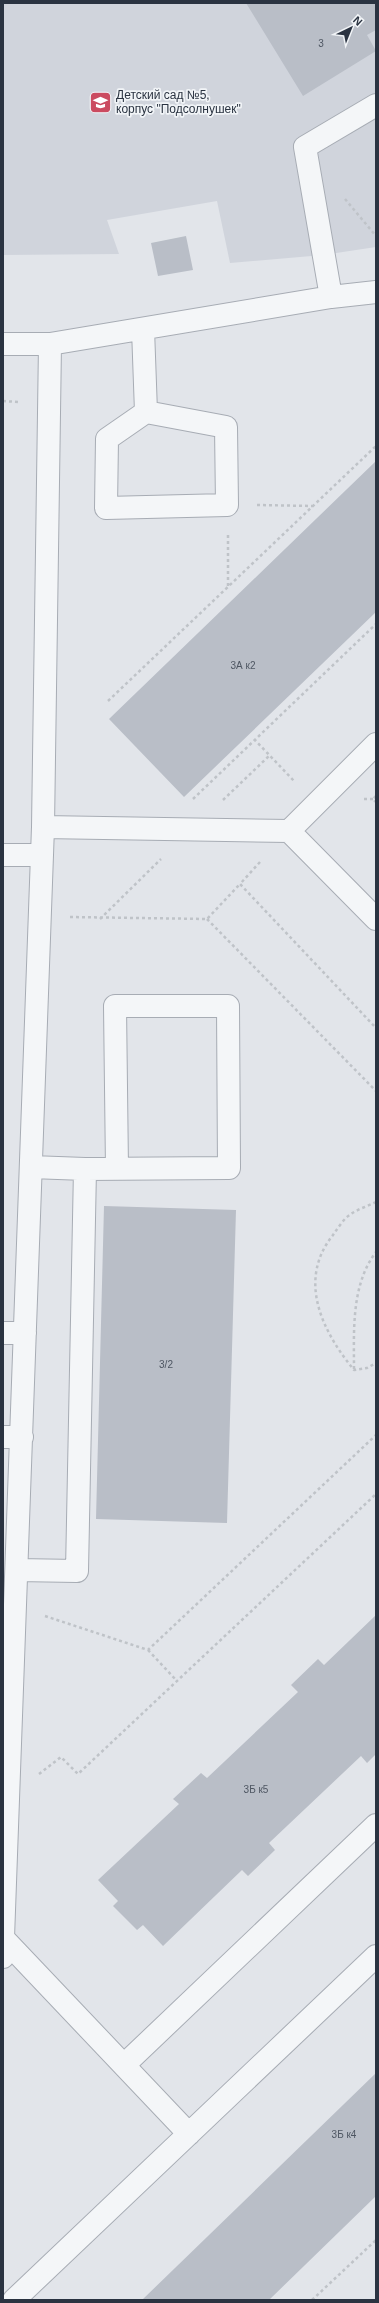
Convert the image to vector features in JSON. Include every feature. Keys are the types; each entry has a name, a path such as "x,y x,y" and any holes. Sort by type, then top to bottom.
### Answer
{"lane":[{"path":"331,297 305,147 376,105"},
{"path":"3,344 50,344 331,297 376,292"},
{"path":"144,329 146,412"},
{"path":"3,1957 17,1570 12,1437 25,1333 43,827 50,344"},
{"path":"146,412 226,427 228,505 106,508 107,439 146,412"},
{"path":"289,831 376,744"},
{"path":"43,827 289,831 376,919"},
{"path":"3,855 42,856"},
{"path":"31,1167 85,1169 117,1169 229,1168 228,1006 115,1006 117,1169"},
{"path":"17,1570 77,1571 85,1169"},
{"path":"3,1333 25,1333"},
{"path":"124,2065 376,1825"},
{"path":"4,1938 189,2134"},
{"path":"14,2300 376,1956"}],"path":[{"path":"108,701 376,446"},
{"path":"228,586 228,505 313,506"},
{"path":"192,799 376,624"},
{"path":"254,739 316,804"},
{"path":"100,919 270,755"},
{"path":"376,796 373,799 376,802"},
{"path":"207,919 289,831"},
{"path":"240,884 376,1028"},
{"path":"40,916 100,919 207,919 376,1091"},
{"path":"354,1370 339,1352 324,1326 317,1296 316,1266 327,1243 350,1214 376,1202"},
{"path":"354,1370 354,1316 360,1282 370,1260 376,1252"},
{"path":"354,1370 367,1368 376,1363"},
{"path":"148,1650 376,1435"},
{"path":"9,1799 61,1757 78,1774 376,1494"},
{"path":"15,1606 148,1650 177,1681"},
{"path":"312,2300 376,2240"}],"shaded area":[{"path":"3,3 376,3 376,247 323,255 230,263 217,201 107,220 119,254 3,255"}],"building":[{"path":"246,3 376,3 376,30 367,35 376,51 303,96"},
{"path":"186,236 193,270 158,276 151,243"},
{"path":"376,461 376,612 184,797 109,719"},
{"path":"104,1206 236,1210 227,1523 96,1519"},
{"path":"376,1615 376,1754 367,1763 361,1756 269,1843 275,1850 248,1876 242,1870 163,1946 143,1925 137,1930 113,1906 118,1901 98,1880 179,1804 173,1799 201,1773 207,1778 298,1692 291,1685 318,1659 324,1665"},
{"path":"376,2073 376,2196 269,2300 142,2300"}],"place":[{"name":"Детский сад №5, корпус \"Подсолнушек\"","path":"100,102"}]}
